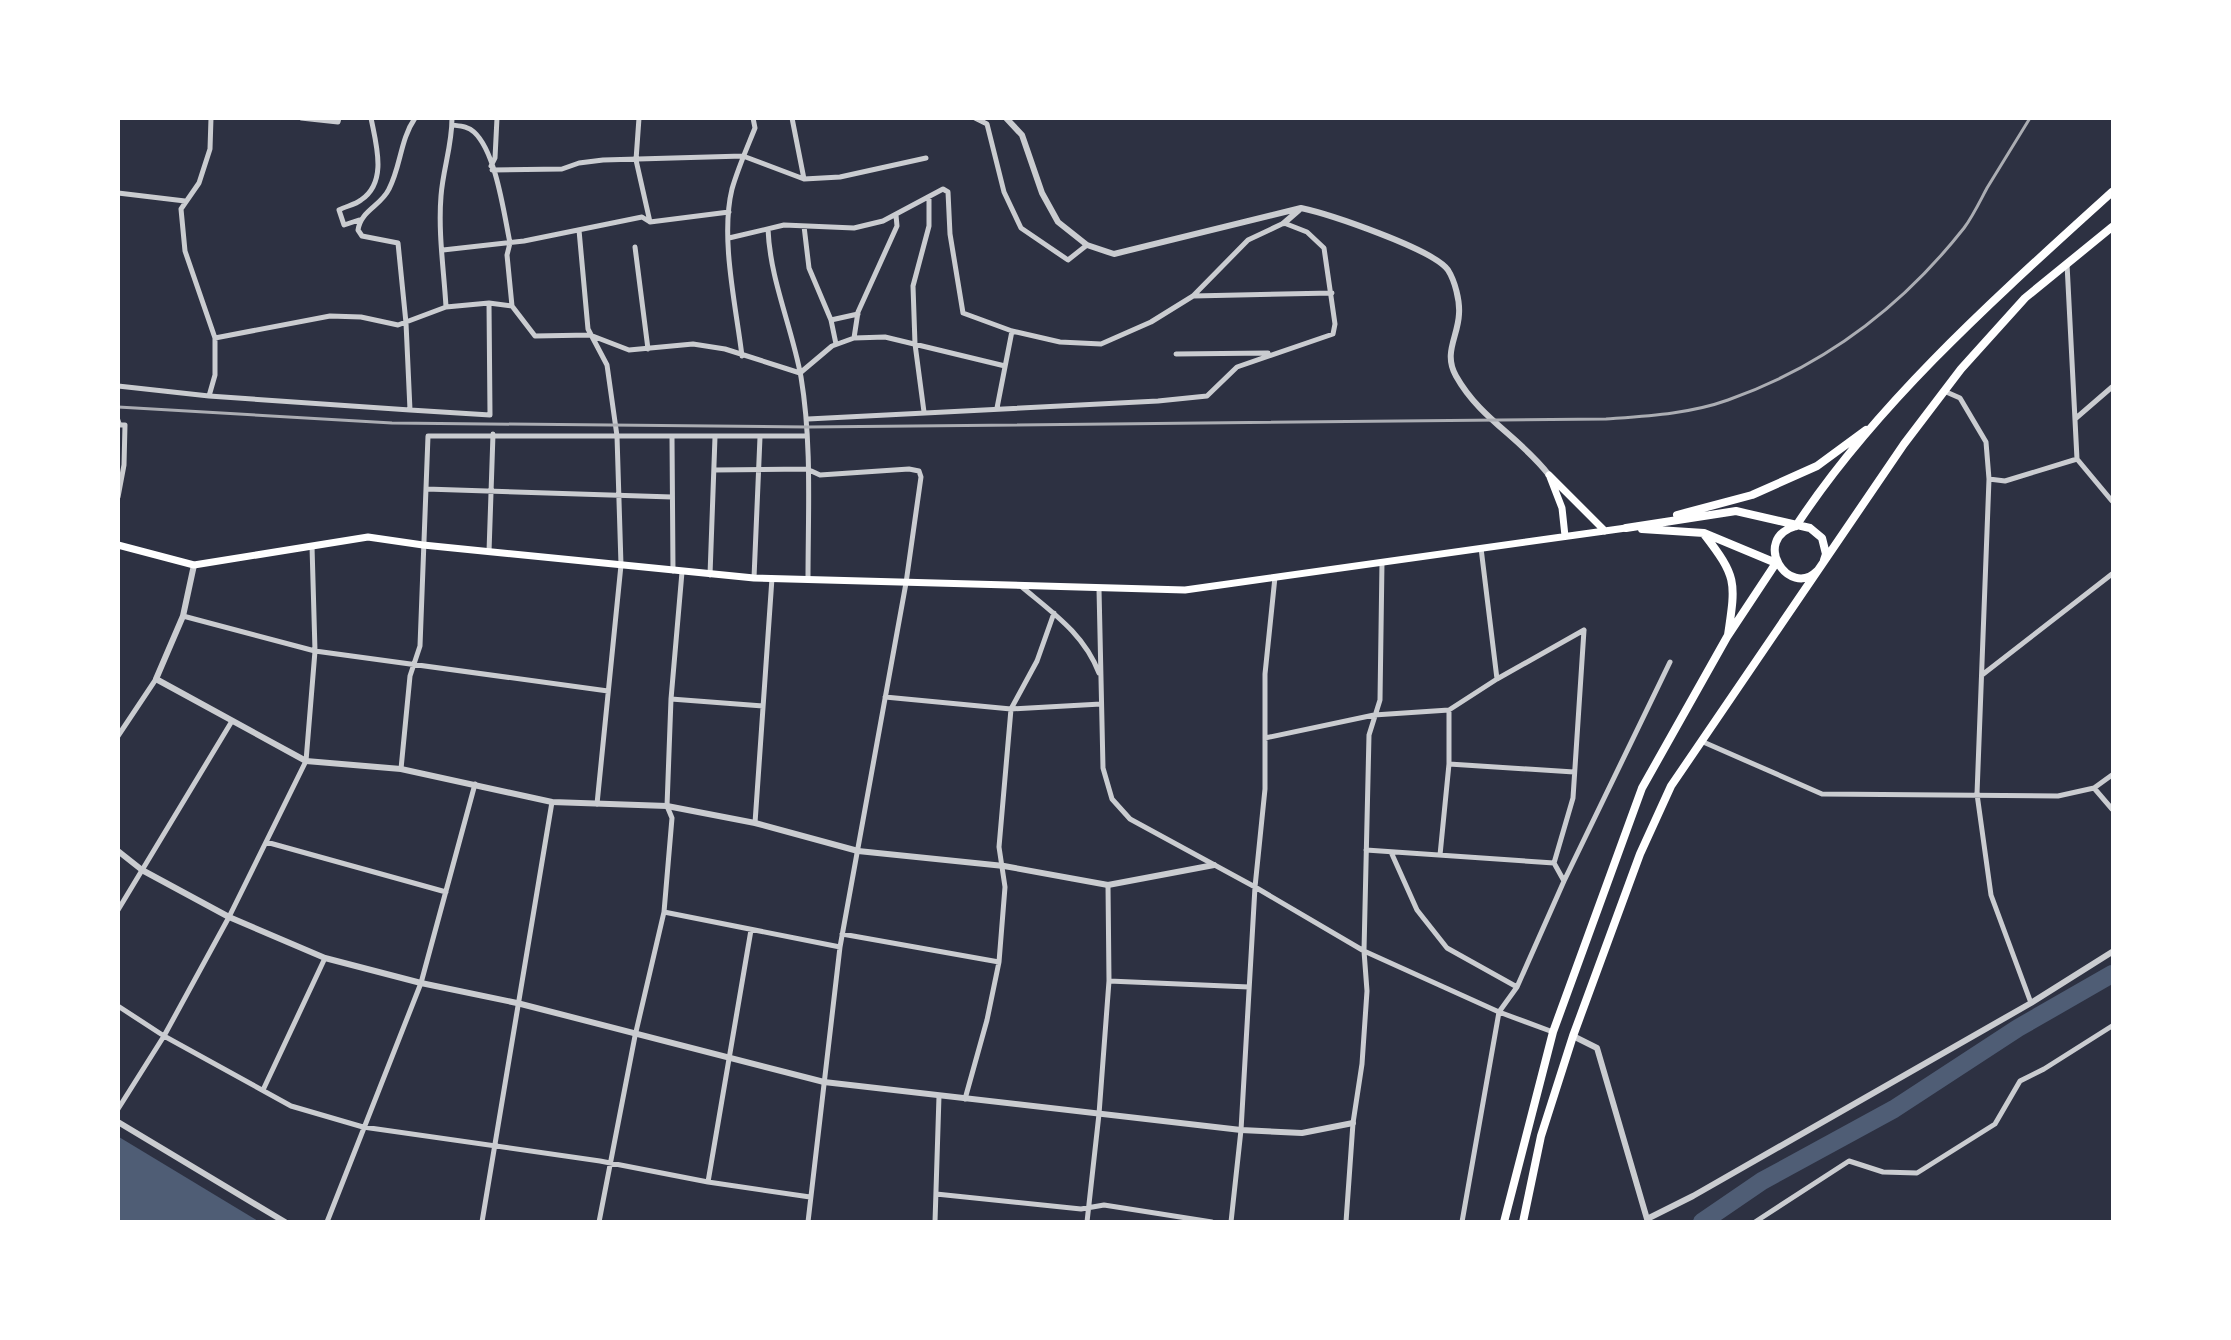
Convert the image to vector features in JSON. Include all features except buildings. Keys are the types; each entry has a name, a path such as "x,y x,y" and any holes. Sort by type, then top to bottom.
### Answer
{"highway":[{"path":"1626,528 1736,511 1796,526 1810,528 1822,538 1826,554 1822,565 1813,574 1796,578 1781,570 1774,554 1779,537 1796,526 1815,498 1876,423 1993,300 2112,192"},
{"path":"1523,1221 1541,1137 1573,1036 1640,854 1671,786 1904,444 1944,391 2025,298 2112,227"},
{"path":"1626,528 1745,498 1817,465 1876,423"},
{"path":"1626,528 1704,534 1776,562"},
{"path":"1704,534 1729,567 1734,594 1728,637"},
{"path":"1504,1221 1553,1032 1642,788 1728,637 1776,562"}],"main road":[{"path":"1549,475 1605,531"},
{"path":"1549,475 1562,508 1565,536"},
{"path":"118,545 194,565 368,537 423,546 754,578 1185,590 1626,528"}],"street":[{"path":"209,396 215,375 215,338 185,251 180,209 199,183 210,149 211,118"},
{"path":"301,118 338,122 339,118"},
{"path":"371,118 379,173 372,189 362,200 339,210 344,225 359,220 388,192 396,172 405,133 415,118"},
{"path":"492,168 495,158 497,118"},
{"path":"639,118 636,160 650,222"},
{"path":"742,356 729,238 729,212 732,190 755,128 753,118"},
{"path":"792,118 804,180"},
{"path":"975,118 987,124 1004,192 1021,228 1068,260 1087,245"},
{"path":"1006,118 1022,135 1042,193 1058,222 1087,245 1114,254 1301,208 1323,213 1420,251 1447,268 1455,288 1459,314 1448,357 1455,375 1482,413 1536,457 1549,475"},
{"path":"446,308 441,198 444,168 450,153 452,122 467,127 475,133 487,152 510,243 507,255 512,306 535,336 594,336 629,350 693,344 725,349 800,373"},
{"path":"492,168 562,170 579,163 603,160 743,156 804,180 840,177 926,158"},
{"path":"729,238 784,225 854,228 884,221 941,189 948,192 952,245 963,313 1012,331 1060,342 1101,344 1150,322 1193,296 1248,240 1284,223 1301,208"},
{"path":"118,193 185,201"},
{"path":"924,412 915,344 913,286 929,226 929,196"},
{"path":"443,250 510,243 642,217 650,222 729,212"},
{"path":"854,338 858,314 897,226 896,215"},
{"path":"359,220 358,230 362,236 398,243 406,323 410,410"},
{"path":"808,419 1158,401 1207,396 1237,367 1272,353 1333,334 1335,324 1332,292 1324,248 1307,232 1284,223"},
{"path":"804,226 809,268 831,320 836,344"},
{"path":"768,229 770,256 800,373 808,419 808,579"},
{"path":"579,230 588,329 594,336 607,365 617,436 619,496 621,565 597,804"},
{"path":"635,247 648,349"},
{"path":"2067,264 2077,459 2112,501"},
{"path":"1193,296 1332,292"},
{"path":"215,338 330,316 361,317 398,325 446,308 489,303 512,306"},
{"path":"118,386 209,396 490,416 489,303"},
{"path":"831,320 858,314"},
{"path":"997,408 1012,331"},
{"path":"800,373 836,344 854,338 885,337 1005,366"},
{"path":"1176,354 1272,353"},
{"path":"2075,420 2112,387"},
{"path":"1944,391 1960,398 1986,442 1989,479 1977,794 1991,896 2031,1003"},
{"path":"118,497 124,465 125,425 119,423"},
{"path":"489,552 493,434"},
{"path":"401,769 410,676 420,646 428,436 493,434 672,437 807,436"},
{"path":"672,437 673,571"},
{"path":"710,575 715,437"},
{"path":"754,578 760,437"},
{"path":"1989,479 2005,481 2077,459"},
{"path":"714,470 807,469 820,475 919,471 921,477 906,583 840,947 808,1221"},
{"path":"426,489 672,497"},
{"path":"118,1109 164,1036 229,918 306,761 315,651 312,546"},
{"path":"1481,548 1497,679"},
{"path":"1346,1221 1353,1123 1362,1064 1367,991 1364,951 1369,735 1380,700 1382,562"},
{"path":"118,736 156,679 183,616 194,565"},
{"path":"599,1221 635,1036 664,912 672,818 667,806 671,699 682,572"},
{"path":"1982,675 2112,574"},
{"path":"755,823 772,578"},
{"path":"1231,1221 1241,1130 1255,887 1265,789 1265,674 1275,578"},
{"path":"1022,587 1070,626 1091,652 1100,677"},
{"path":"1099,589 1103,768 1112,799 1130,819 1255,887 1364,951 1499,1012 1553,1032"},
{"path":"965,1099 999,962 1005,887 1004,866 999,846 1011,709 1037,661 1054,613"},
{"path":"183,616 315,651 608,691"},
{"path":"1265,738 1374,715 1449,710 1497,679 1584,630 1573,798 1554,863 1564,881"},
{"path":"1462,1221 1499,1012 1517,987 1564,881 1670,662"},
{"path":"156,679 306,761 401,769 552,802 667,806 755,823 858,851 1004,866 1108,885 1214,865"},
{"path":"885,697 1011,709 1101,704"},
{"path":"671,699 763,706"},
{"path":"1440,855 1449,764 1449,710"},
{"path":"118,910 232,721"},
{"path":"1701,741 1822,794 2058,796 2094,788 2112,775"},
{"path":"1449,764 1574,772"},
{"path":"327,1221 421,983 475,784"},
{"path":"2094,788 2112,809"},
{"path":"482,1221 552,802"},
{"path":"266,842 446,892"},
{"path":"1366,850 1554,863"},
{"path":"118,851 142,870 229,918 325,958 421,983 517,1003 635,1036 824,1082 1241,1130 1302,1133 1353,1123"},
{"path":"1391,852 1417,910 1447,948 1517,987"},
{"path":"1087,1221 1099,1114 1109,981 1108,885"},
{"path":"664,912 840,947"},
{"path":"708,1182 751,930"},
{"path":"842,934 999,962"},
{"path":"1573,1036 1597,1048 1647,1220 2031,1003 2112,952"},
{"path":"263,1090 325,958"},
{"path":"1109,981 1249,987"},
{"path":"118,1006 164,1036 291,1106 363,1127 610,1162 708,1182 810,1197"},
{"path":"1755,1221 1849,1161 1883,1172 1917,1173 1995,1124 2020,1081 2044,1069 2112,1026"},
{"path":"935,1221 939,1096"},
{"path":"118,1122 285,1221"},
{"path":"936,1194 1081,1209 1104,1205 1212,1221"}],"water":[{"path":"119,1137 258,1221 119,1221"}],"waterway":[{"path":"1702,1222 1762,1181 1894,1109 2018,1028 2112,974"}],"railway":[{"path":"118,407 392,423 808,427 1606,419 1683,411 1728,400 1797,370 1828,352 1887,309 1940,257 1964,228 2030,118"}]}
